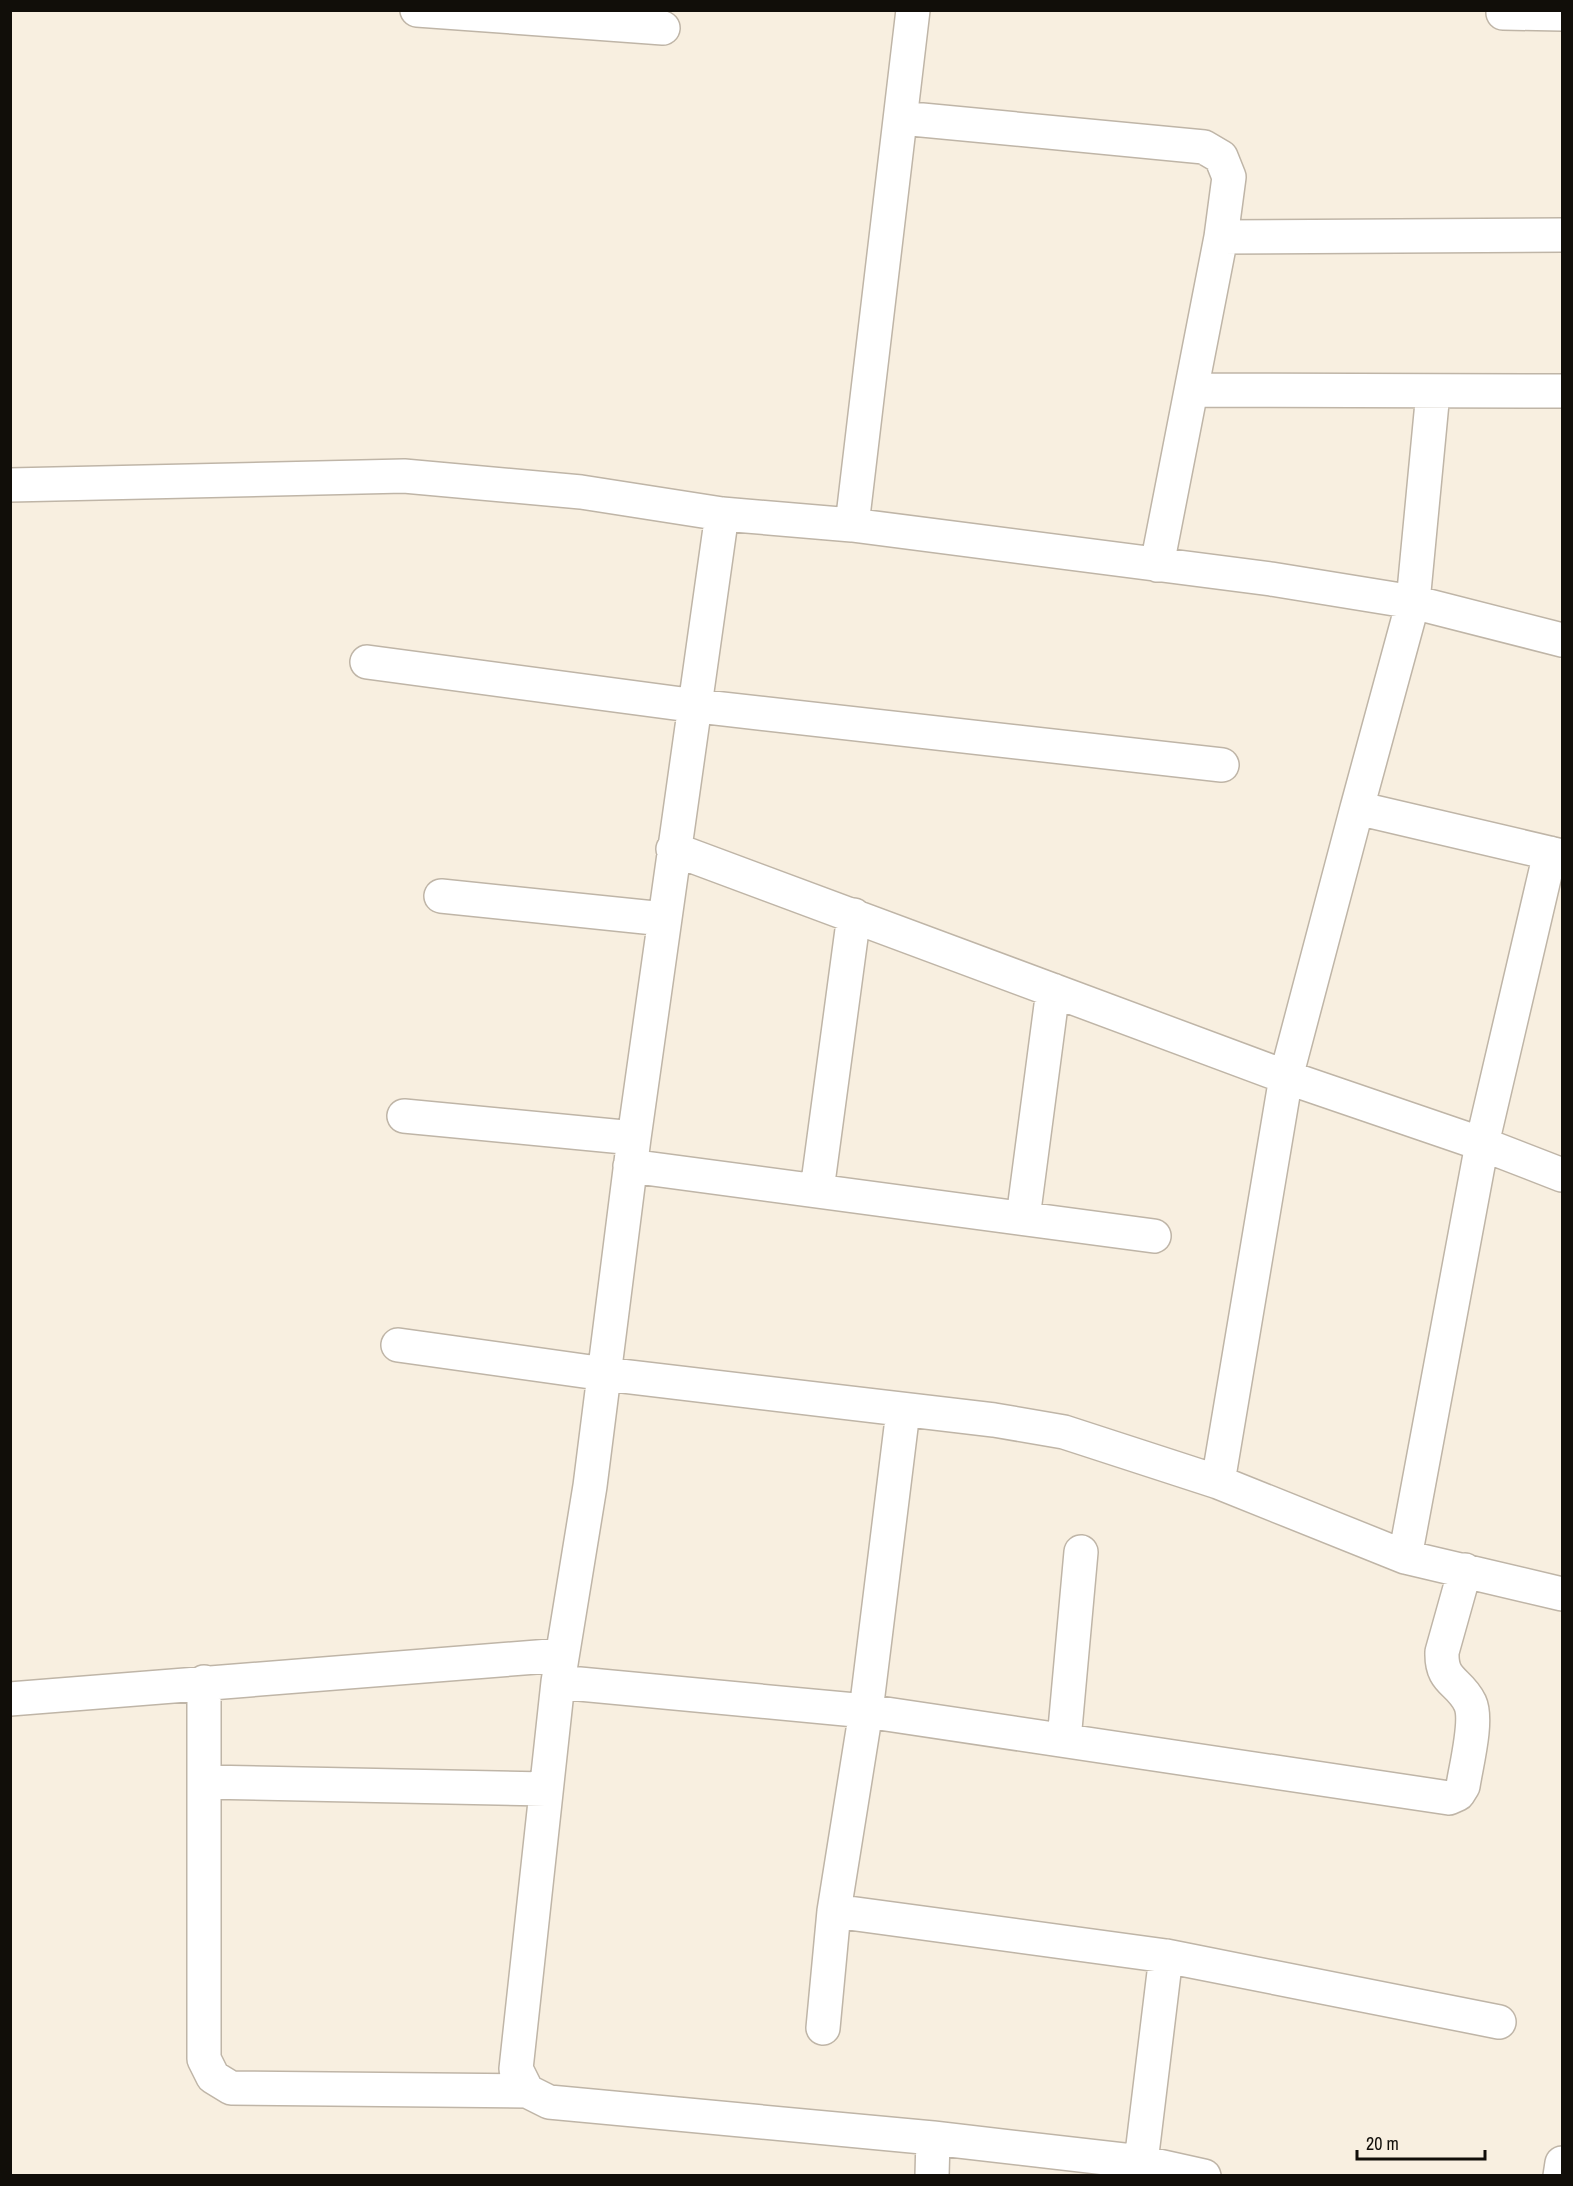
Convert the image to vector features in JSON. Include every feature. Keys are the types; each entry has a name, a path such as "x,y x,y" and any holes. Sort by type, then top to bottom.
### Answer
{"street":[{"path":"417,10 663,28"},
{"path":"852,525 913,10"},
{"path":"1503,13 1563,14"},
{"path":"901,118 1204,147 1221,158 1229,177 1221,237 1157,566"},
{"path":"1221,237 1563,235"},
{"path":"1192,390 1563,391"},
{"path":"1218,1482 1286,1077 1413,602 1433,392"},
{"path":"10,485 404,476 581,492 722,514 852,525 1271,579 1413,602 1563,640"},
{"path":"526,2091 516,2069 560,1668 605,1374 632,1152 674,849 697,706 722,514"},
{"path":"367,662 697,706 1222,765"},
{"path":"1357,808 1556,855 1482,1144 1405,1557"},
{"path":"674,849 1286,1077 1482,1144 1563,1175"},
{"path":"441,896 664,920"},
{"path":"817,1190 854,915"},
{"path":"1023,1218 1053,990"},
{"path":"404,1116 632,1152 817,1190 1154,1236"},
{"path":"398,1345 605,1374 994,1420 1064,1432 1218,1482 1405,1557 1563,1594"},
{"path":"823,2028 834,1911 866,1711 903,1411"},
{"path":"1064,1740 1081,1552"},
{"path":"10,1699 204,1682 560,1668 1449,1798 1458,1794 1463,1786 1473,1718 1470,1703 1447,1678 1442,1666 1442,1652 1465,1570"},
{"path":"204,1682 204,2059 213,2078 231,2088 526,2091 549,2102 933,2138 1141,2162 1204,2175"},
{"path":"204,1782 546,1789"},
{"path":"834,1911 1166,1956 1499,2022"},
{"path":"1141,2162 1166,1956"},
{"path":"932,2175 933,2138"},
{"path":"1560,2175 1563,2163"}]}
